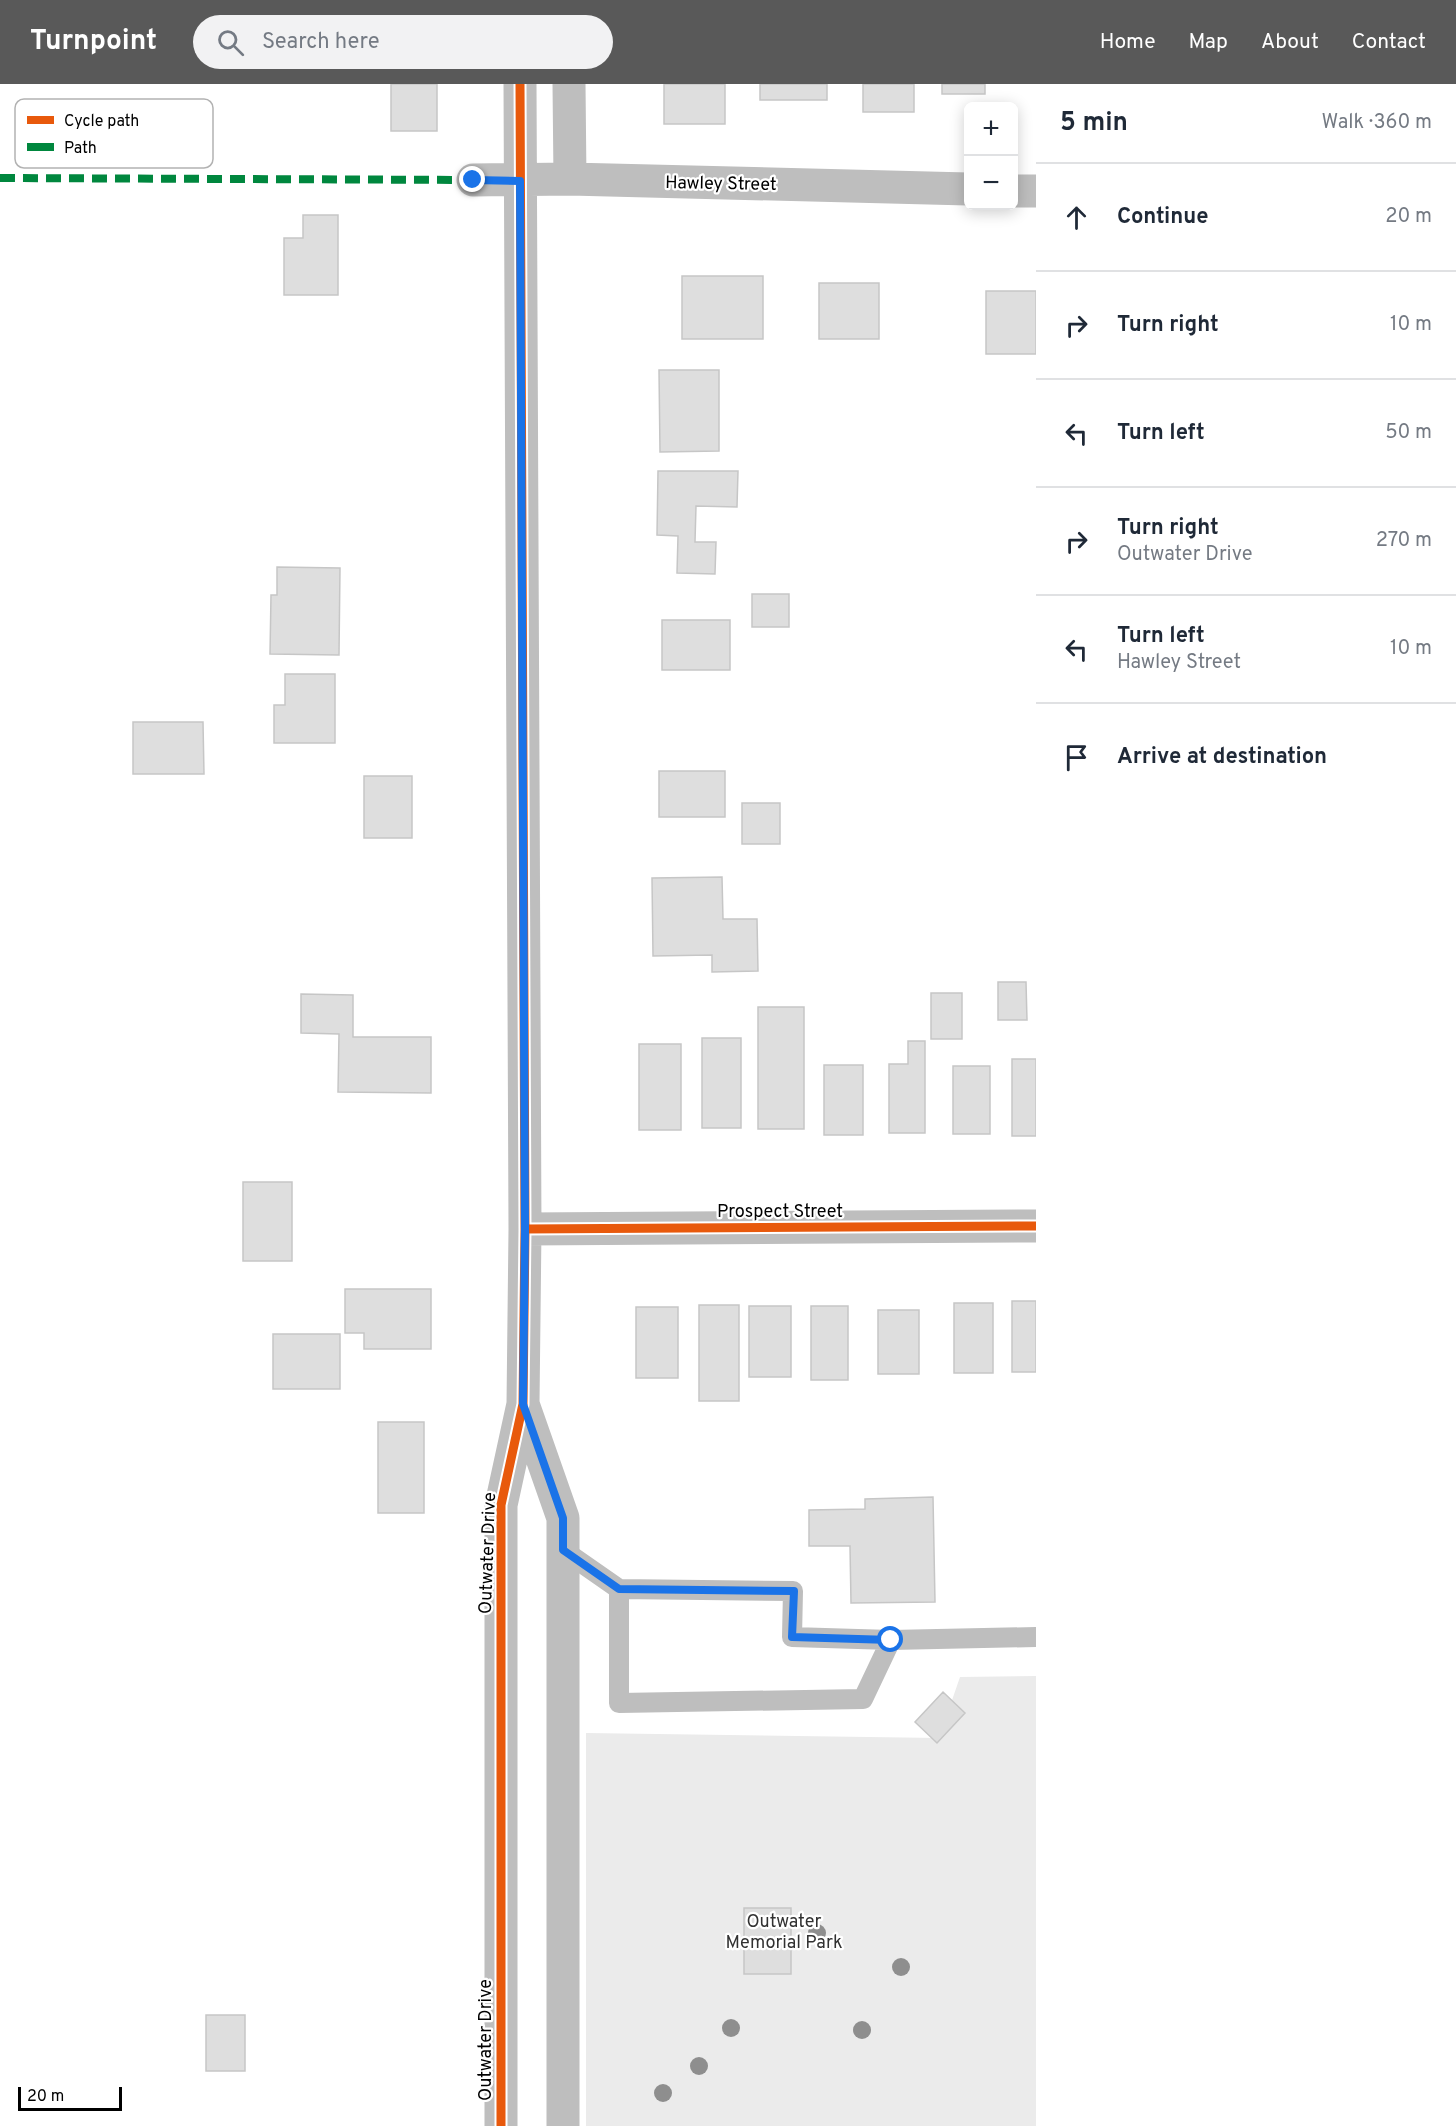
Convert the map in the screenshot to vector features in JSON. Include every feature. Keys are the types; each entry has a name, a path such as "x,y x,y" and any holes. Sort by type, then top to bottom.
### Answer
{"street":[{"name":"Outwater Drive","path":"501,2126 501,1504 523,1404 525,1229 519,84"},
{"path":"569,84 570,179"},
{"name":"Hawley Street","path":"473,180 570,179 964,189"},
{"path":"1018,191 1036,191"},
{"name":"Prospect Street","path":"525,1229 1036,1226"},
{"name":"Outwater Drive","path":"523,1404 563,1518 563,2126"}],"lane":[{"path":"563,1550 619,1589 794,1591 792,1637 891,1640 1036,1637"},
{"path":"619,1589 619,1703 863,1700 891,1640"}],"green space":[{"name":"Outwater Memorial Park","path":"1036,1676 1036,2126 586,2126 586,1733 939,1738 960,1677"}],"building":[{"path":"391,84 437,84 437,131 391,131"},
{"path":"664,84 725,84 725,124 664,124"},
{"path":"760,84 827,84 827,100 760,100"},
{"path":"863,84 914,84 914,112 863,112"},
{"path":"942,84 985,84 985,94 942,94"},
{"path":"303,215 338,215 338,295 284,295 284,238 303,238"},
{"path":"682,276 763,276 763,339 682,339"},
{"path":"819,283 879,283 879,339 819,339"},
{"path":"986,291 1036,291 1036,354 986,354"},
{"path":"659,370 719,370 719,451 660,452"},
{"path":"658,471 738,471 737,507 696,506 695,542 716,542 715,574 677,573 678,536 657,535"},
{"path":"277,567 340,568 339,655 270,654 271,595 277,595"},
{"path":"752,594 789,594 789,627 752,627"},
{"path":"662,620 730,620 730,670 662,670"},
{"path":"285,674 335,674 335,743 274,743 274,705 285,705"},
{"path":"133,722 203,722 204,774 133,774"},
{"path":"659,771 725,771 725,817 659,817"},
{"path":"364,776 412,776 412,838 364,838"},
{"path":"742,803 780,803 780,844 742,844"},
{"path":"722,877 723,919 757,919 758,971 712,972 712,955 653,956 652,878"},
{"path":"998,982 1026,982 1027,1020 998,1020"},
{"path":"931,993 962,993 962,1039 931,1039"},
{"path":"301,994 353,995 353,1037 431,1037 431,1093 338,1092 339,1034 301,1033"},
{"path":"758,1007 804,1007 804,1129 758,1129"},
{"path":"702,1038 741,1038 741,1128 702,1128"},
{"path":"908,1041 925,1041 925,1133 889,1133 889,1064 908,1064"},
{"path":"639,1044 681,1044 681,1130 639,1130"},
{"path":"1012,1059 1036,1059 1036,1136 1012,1136"},
{"path":"824,1065 863,1065 863,1135 824,1135"},
{"path":"953,1066 990,1066 990,1134 953,1134"},
{"path":"243,1182 292,1182 292,1261 243,1261"},
{"path":"345,1289 431,1289 431,1349 364,1349 364,1333 345,1333"},
{"path":"1012,1301 1036,1301 1036,1372 1012,1372"},
{"path":"954,1303 993,1303 993,1373 954,1373"},
{"path":"699,1305 739,1305 739,1401 699,1401"},
{"path":"749,1306 791,1306 791,1377 749,1377"},
{"path":"811,1306 848,1306 848,1380 811,1380"},
{"path":"636,1307 678,1307 678,1378 636,1378"},
{"path":"878,1310 919,1310 919,1374 878,1374"},
{"path":"273,1334 340,1334 340,1389 273,1389"},
{"path":"378,1422 424,1422 424,1513 378,1513"},
{"path":"933,1497 935,1602 851,1603 850,1546 809,1546 809,1510 865,1509 865,1499"},
{"path":"943,1692 965,1713 937,1743 915,1722"},
{"path":"744,1908 791,1908 791,1974 744,1974"},
{"path":"206,2015 245,2015 245,2071 206,2071"}],"marked path":[{"path":"0,178 473,180"}],"cycle path":[{"path":"501,2126 501,1505 523,1404 525,1229 520,84"},
{"path":"525,1229 1036,1226"}],"route":[{"path":"473,180 520,181 525,1229 523,1404 563,1518 563,1550 619,1589 794,1591 792,1637 891,1640"}]}
